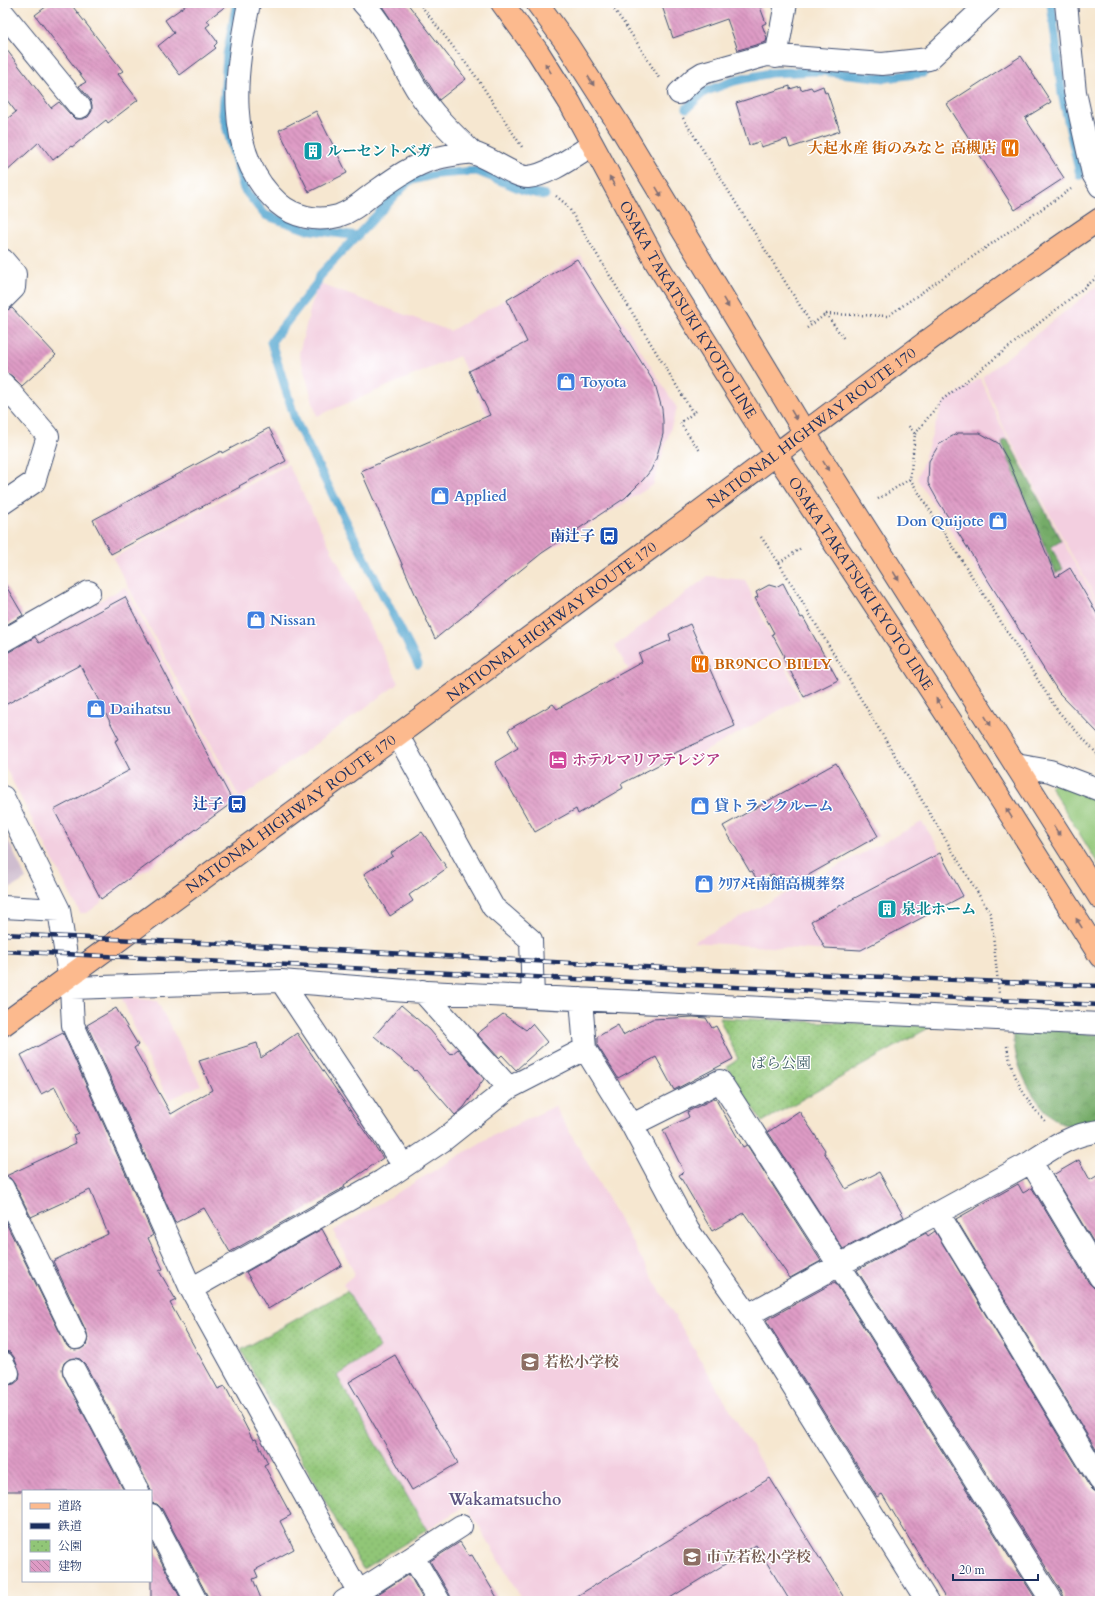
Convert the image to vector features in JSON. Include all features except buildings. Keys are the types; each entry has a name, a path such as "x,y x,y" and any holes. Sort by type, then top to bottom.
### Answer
{"main road":[{"name":"OSAKA TAKATSUKI KYOTO LINE","path":"502,3 546,65 570,103 657,264 776,454 960,734 1100,956"},
{"path":"537,3 567,44 621,128 805,433 1100,898"},
{"name":"NATIONAL HIGHWAY ROUTE 170","path":"3,1025 70,982 776,454 1025,270 1100,219"}],"street":[{"path":"249,3 241,43 237,90 238,118 241,137 246,154 258,178 273,198 283,207 296,214 310,218 338,216 351,210 402,172 433,159 472,152"},
{"path":"363,3 375,17 416,89 430,110 472,152 525,177 541,175 592,145"},
{"path":"776,57 786,3"},
{"path":"671,89 703,73 767,55 776,57 882,64 929,59 989,3"},
{"path":"1066,3 1075,92 1097,180"},
{"path":"3,13 80,107"},
{"path":"3,260 15,274 14,288 3,298"},
{"path":"3,384 48,436 34,482 3,503"},
{"path":"3,641 89,592"},
{"path":"398,736 493,907 531,940 533,997"},
{"path":"1016,766 1050,771 1100,790"},
{"path":"3,797 59,910 70,982 73,1025 191,1289 351,1596 461,1526"},
{"path":"3,907 59,910"},
{"path":"70,982 281,981 533,997 1100,1024"},
{"path":"281,981 404,1166"},
{"path":"422,991 509,1088"},
{"path":"581,999 585,1049 632,1125 688,1230 748,1315 926,1601"},
{"path":"191,1289 382,1180 442,1141 509,1088 585,1049"},
{"path":"632,1125 720,1081 839,1265 1052,1601"},
{"path":"748,1315 1031,1162 1067,1139 1086,1132 1100,1131"},
{"path":"1031,1162 1100,1277"},
{"path":"3,1188 76,1338"},
{"path":"938,1213 1100,1480"},
{"path":"74,1370 137,1490"},
{"path":"152,1517 196,1601"},
{"path":"413,1557 439,1601"}],"path":[{"path":"419,3 475,75 550,190 567,206 693,413"},
{"path":"610,3 671,89"},
{"path":"683,117 812,325"},
{"path":"807,328 826,314 888,316 1024,221 1097,180"},
{"path":"1100,275 942,400 915,434 910,479 1057,710 1100,757"},
{"path":"826,314 844,339"},
{"path":"696,410 680,423 700,451"},
{"path":"907,424 915,434"},
{"path":"876,500 910,479"},
{"path":"761,537 779,563 991,915 1002,1019 1010,1060 1024,1094 1042,1118 1067,1139"},
{"path":"779,563 801,548"}],"shaded area":[{"name":"Toyota","path":"581,256 677,408 653,485 551,549 459,356 317,416 299,353 317,283 450,331"},
{"path":"1100,284 1100,605 1003,426 982,377"},
{"name":"Don Quijote","path":"980,378 1002,427 1074,562 1100,607 1100,737 1058,694 917,479 943,403"},
{"name":"Nissan","path":"288,464 399,683 240,799 113,558"},
{"path":"708,576 745,580 800,699 682,764 615,646"},
{"name":"Daihatsu","path":"125,587 238,801 87,913 80,913 3,763 3,654"},
{"path":"922,822 942,852 966,895 861,953 693,942"},
{"path":"3,829 26,879 3,893"},
{"path":"121,996 157,1001 201,1085 169,1100 145,1054"},
{"name":"若松小学校","path":"555,1106 649,1272 763,1466 846,1601 523,1601 466,1505 427,1530 337,1376 380,1348 343,1284 355,1274 333,1231 490,1137"}],"green space":[{"path":"1004,439 1008,440 1061,541 1051,547 1063,569 1056,574 1002,443"},
{"path":"1055,783 1100,802 1100,867 1050,786"},
{"name":"ばら公園","path":"719,1018 932,1026 762,1122 727,1067 738,1059"},
{"path":"1014,1026 1100,1035 1100,1120 1067,1125 1058,1122 1046,1111 1032,1093 1021,1072 1015,1049"},
{"path":"347,1291 380,1348 337,1376 427,1530 363,1569 241,1350"}],"waterway":[{"path":"237,3 227,55 223,115 244,189 265,215 305,229 358,236"},
{"path":"1051,3 1062,94 1080,175"},
{"path":"687,108 704,92 734,81 770,73 821,71 885,78 923,73 934,63"},
{"path":"418,664 296,422 271,342 317,283 319,276 409,181 437,174 477,171 526,191 545,195"}],"railway":[{"path":"3,934 224,944 643,967 1100,986"},
{"path":"3,951 1100,1005"}],"place":[{"name":"大起水産 街のみなと 高槻店","path":"1010,148"},
{"name":"ルーセントベガ","path":"313,151"},
{"name":"Toyota","path":"566,382"},
{"name":"Applied","path":"440,496"},
{"name":"Don Quijote","path":"998,521"},
{"name":"南辻子","path":"609,536"},
{"name":"Nissan","path":"256,620"},
{"name":"BR9NCO BILLY","path":"700,664"},
{"name":"Daihatsu","path":"96,709"},
{"name":"ホテルマリアテレジア","path":"558,760"},
{"name":"辻子","path":"237,804"},
{"name":"貸トランクルーム","path":"700,806"},
{"name":"ｸﾘｱﾒﾓ南館高槻葬祭","path":"704,884"},
{"name":"泉北ホーム","path":"887,909"},
{"name":"若松小学校","path":"530,1362"},
{"name":"市立若松小学校","path":"692,1557"}],"district":[{"name":"Wakamatsucho","path":"505,1500"}]}
